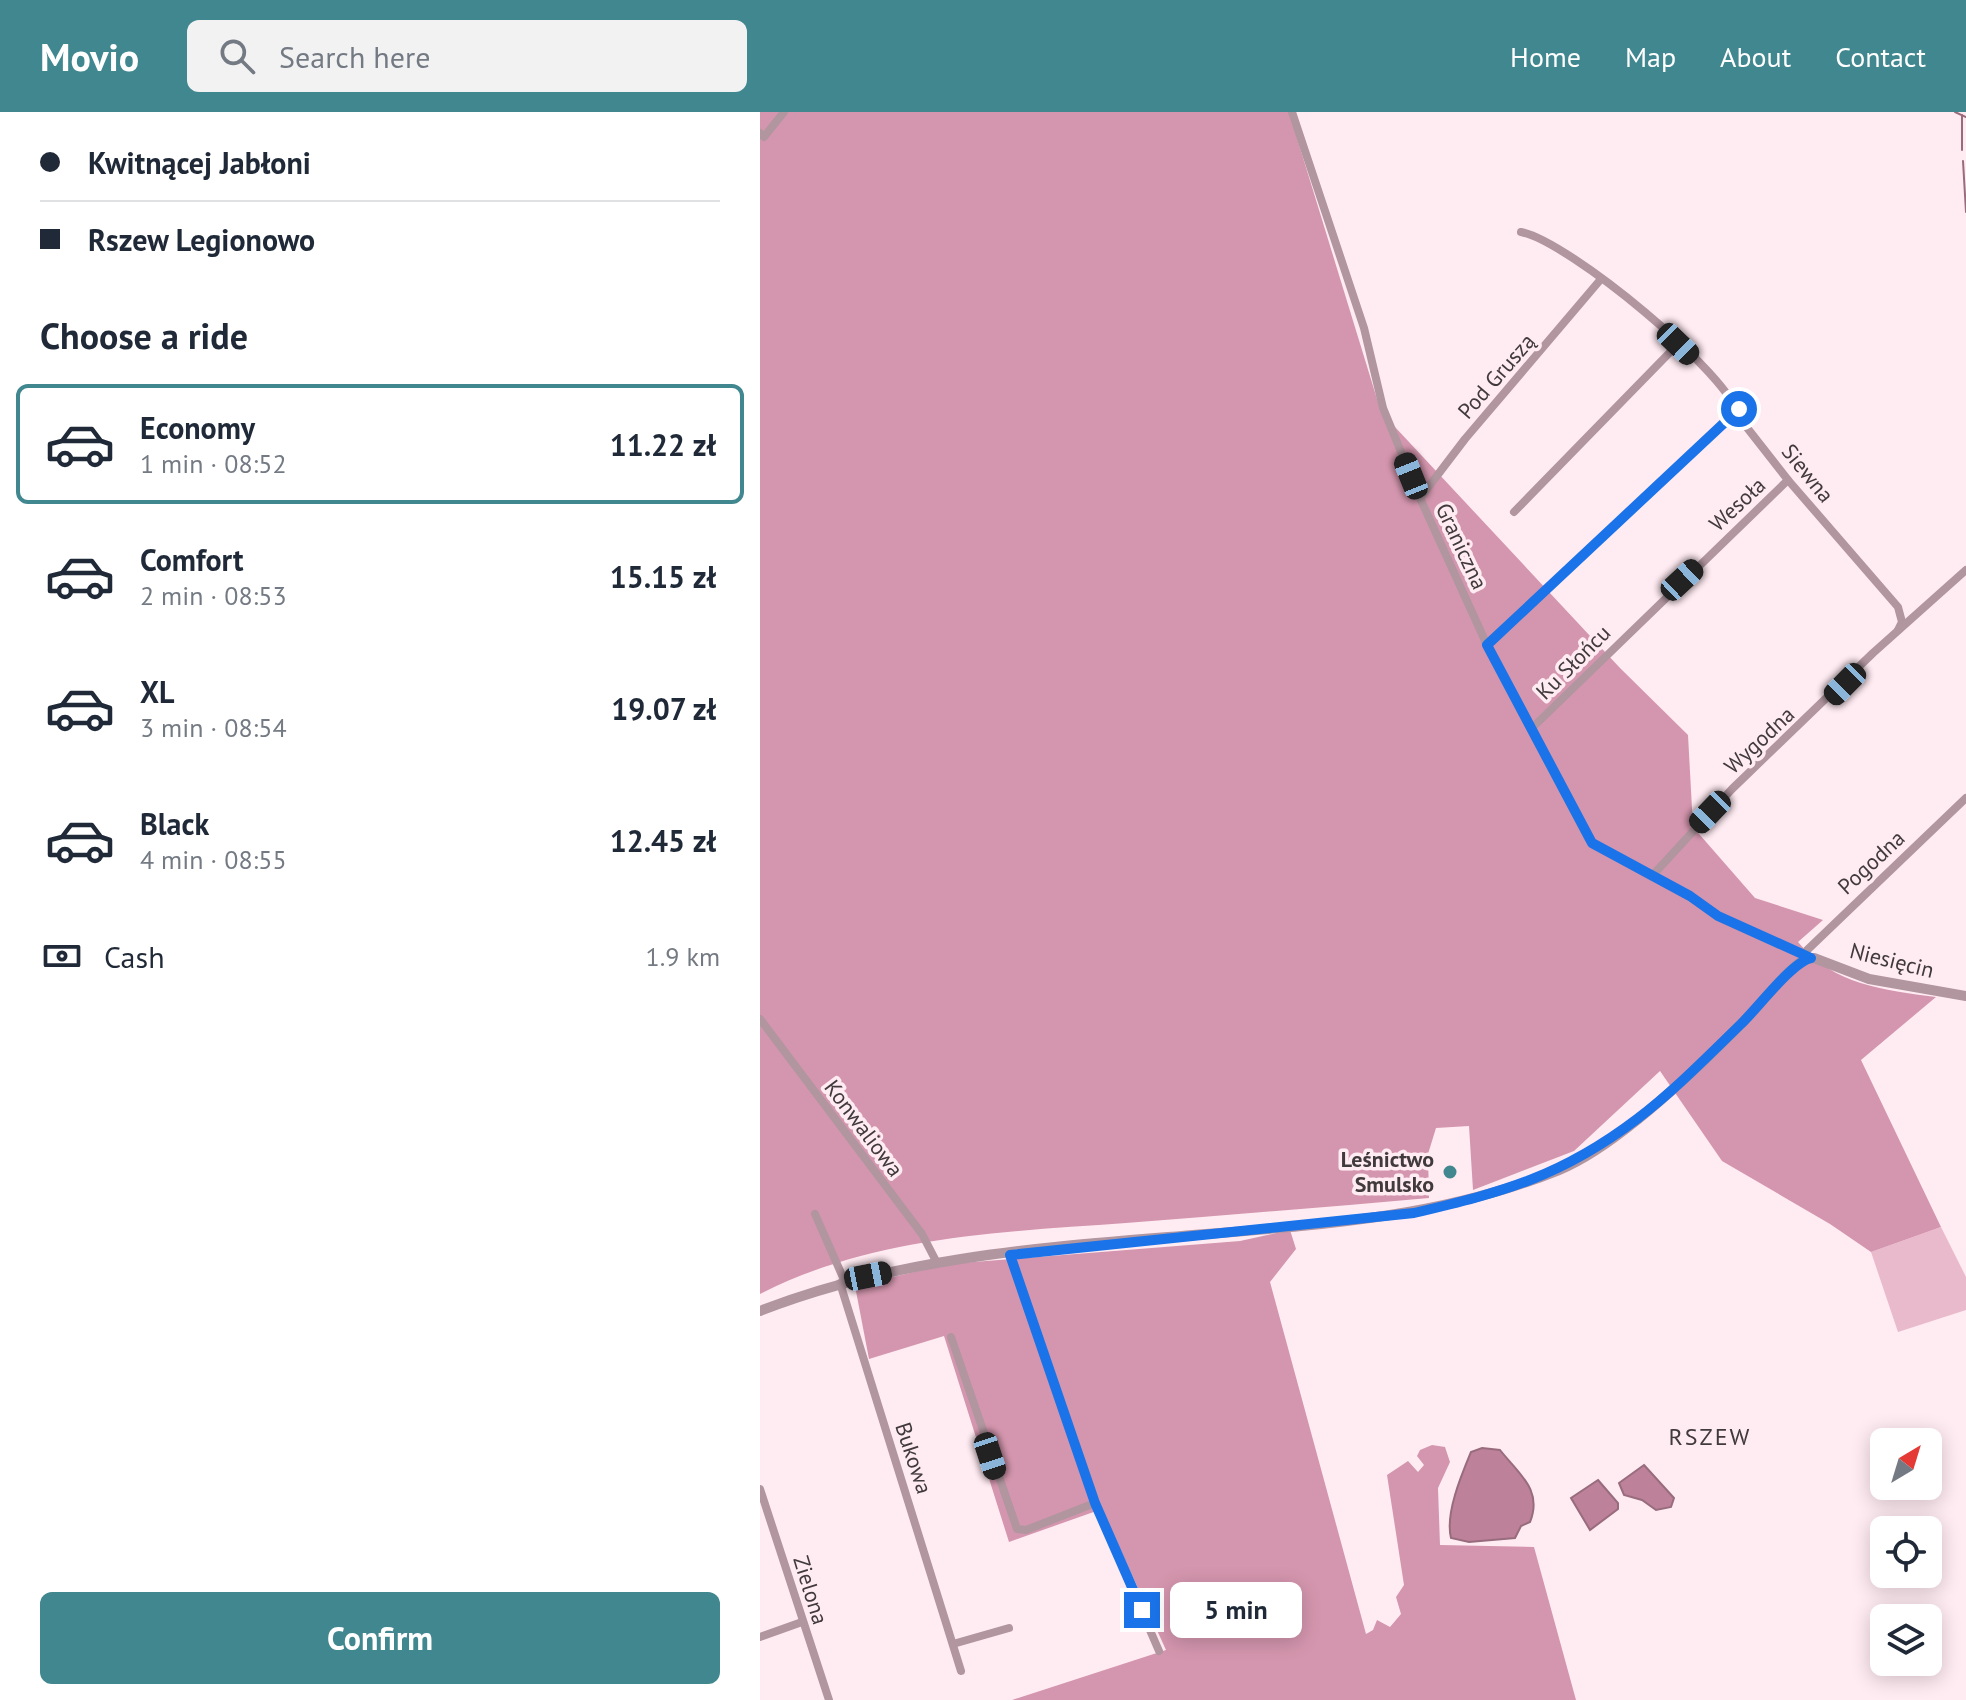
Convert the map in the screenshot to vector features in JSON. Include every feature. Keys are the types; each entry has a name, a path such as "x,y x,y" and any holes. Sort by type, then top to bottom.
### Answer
{"street":[{"path":"760,133 764,137 784,112"},
{"name":"Graniczna","path":"1292,112 1364,328 1383,408 1487,645 1592,843 1652,876"},
{"name":"Siewna","path":"1521,232 1564,250 1678,344 1720,384 1739,409 1741,420 1788,480 1898,607 1902,622 1898,630"},
{"name":"Pod Gruszą","path":"1420,498 1465,439 1601,279"},
{"path":"1514,512 1678,344"},
{"path":"1487,645 1739,409"},
{"name":"Wesoła","path":"1640,620 1788,480"},
{"name":"Wygodna","path":"1652,876 1732,789 1898,630 1966,570"},
{"name":"Ku Słońcu","path":"1531,729 1640,620"},
{"name":"Pogodna","path":"1807,956 1966,798"},
{"path":"760,1311 842,1282 936,1261 1414,1213 1474,1199 1575,1162 1655,1105 1743,1023 1807,956 1718,916 1652,876"},
{"name":"Niesięcin","path":"1807,956 1869,979 1965,995"},
{"name":"Konwaliowa","path":"760,1019 922,1234 936,1261"},
{"name":"Bukowa","path":"815,1214 842,1282 961,1671"},
{"path":"1010,1255 1095,1503 1159,1651"},
{"path":"951,1337 1017,1529 1026,1530 1095,1503"},
{"name":"Zielona","path":"760,1489 829,1700"},
{"path":"760,1637 802,1622"},
{"path":"953,1644 1009,1628"}],"shaded area":[{"path":"760,112 1289,112 1381,412 1620,668 1688,735 1693,827 1755,898 1823,920 1798,942 1827,968 1879,988 1936,997 1861,1060 1941,1227 1871,1252 1830,1224 1722,1161 1660,1071 1574,1151 1473,1190 1469,1126 1436,1128 1428,1154 1429,1198 939,1240 848,1260 760,1294"},
{"path":"1941,1227 1966,1277 1966,1310 1898,1332 1871,1252"},
{"path":"1290,1230 1296,1249 1270,1282 1366,1634 1373,1630 1377,1620 1390,1627 1401,1614 1396,1597 1404,1585 1387,1475 1408,1461 1418,1472 1424,1465 1417,1456 1420,1450 1432,1445 1445,1447 1450,1462 1438,1488 1440,1545 1534,1547 1576,1700 1012,1700 1166,1650 1102,1509 1009,1542 944,1336 869,1359 855,1286 948,1264 1240,1241"},
{"path":"1482,1448 1500,1450 1531,1491 1533,1511 1530,1522 1521,1526 1515,1538 1469,1542 1451,1538 1450,1518 1459,1483 1471,1452"},
{"path":"1644,1465 1674,1498 1671,1507 1656,1510 1642,1500 1624,1495 1619,1483"},
{"path":"1598,1480 1618,1503 1618,1509 1590,1530 1571,1498"}],"waterway":[{"path":"1955,112 1966,117"},
{"path":"1962,115 1962,150"},
{"path":"1963,161 1966,212"}],"place":[{"name":"Leśnictwo Smulsko","path":"1450,1172"}],"district":[{"name":"RSZEW","path":"1710,1437"}],"route":[{"path":"1142,1610 1095,1503 1010,1255 1414,1213 1474,1199 1563,1169 1655,1105 1743,1023 1797,964 1811,958 1718,916 1690,896 1592,843 1487,645 1739,409"}]}
